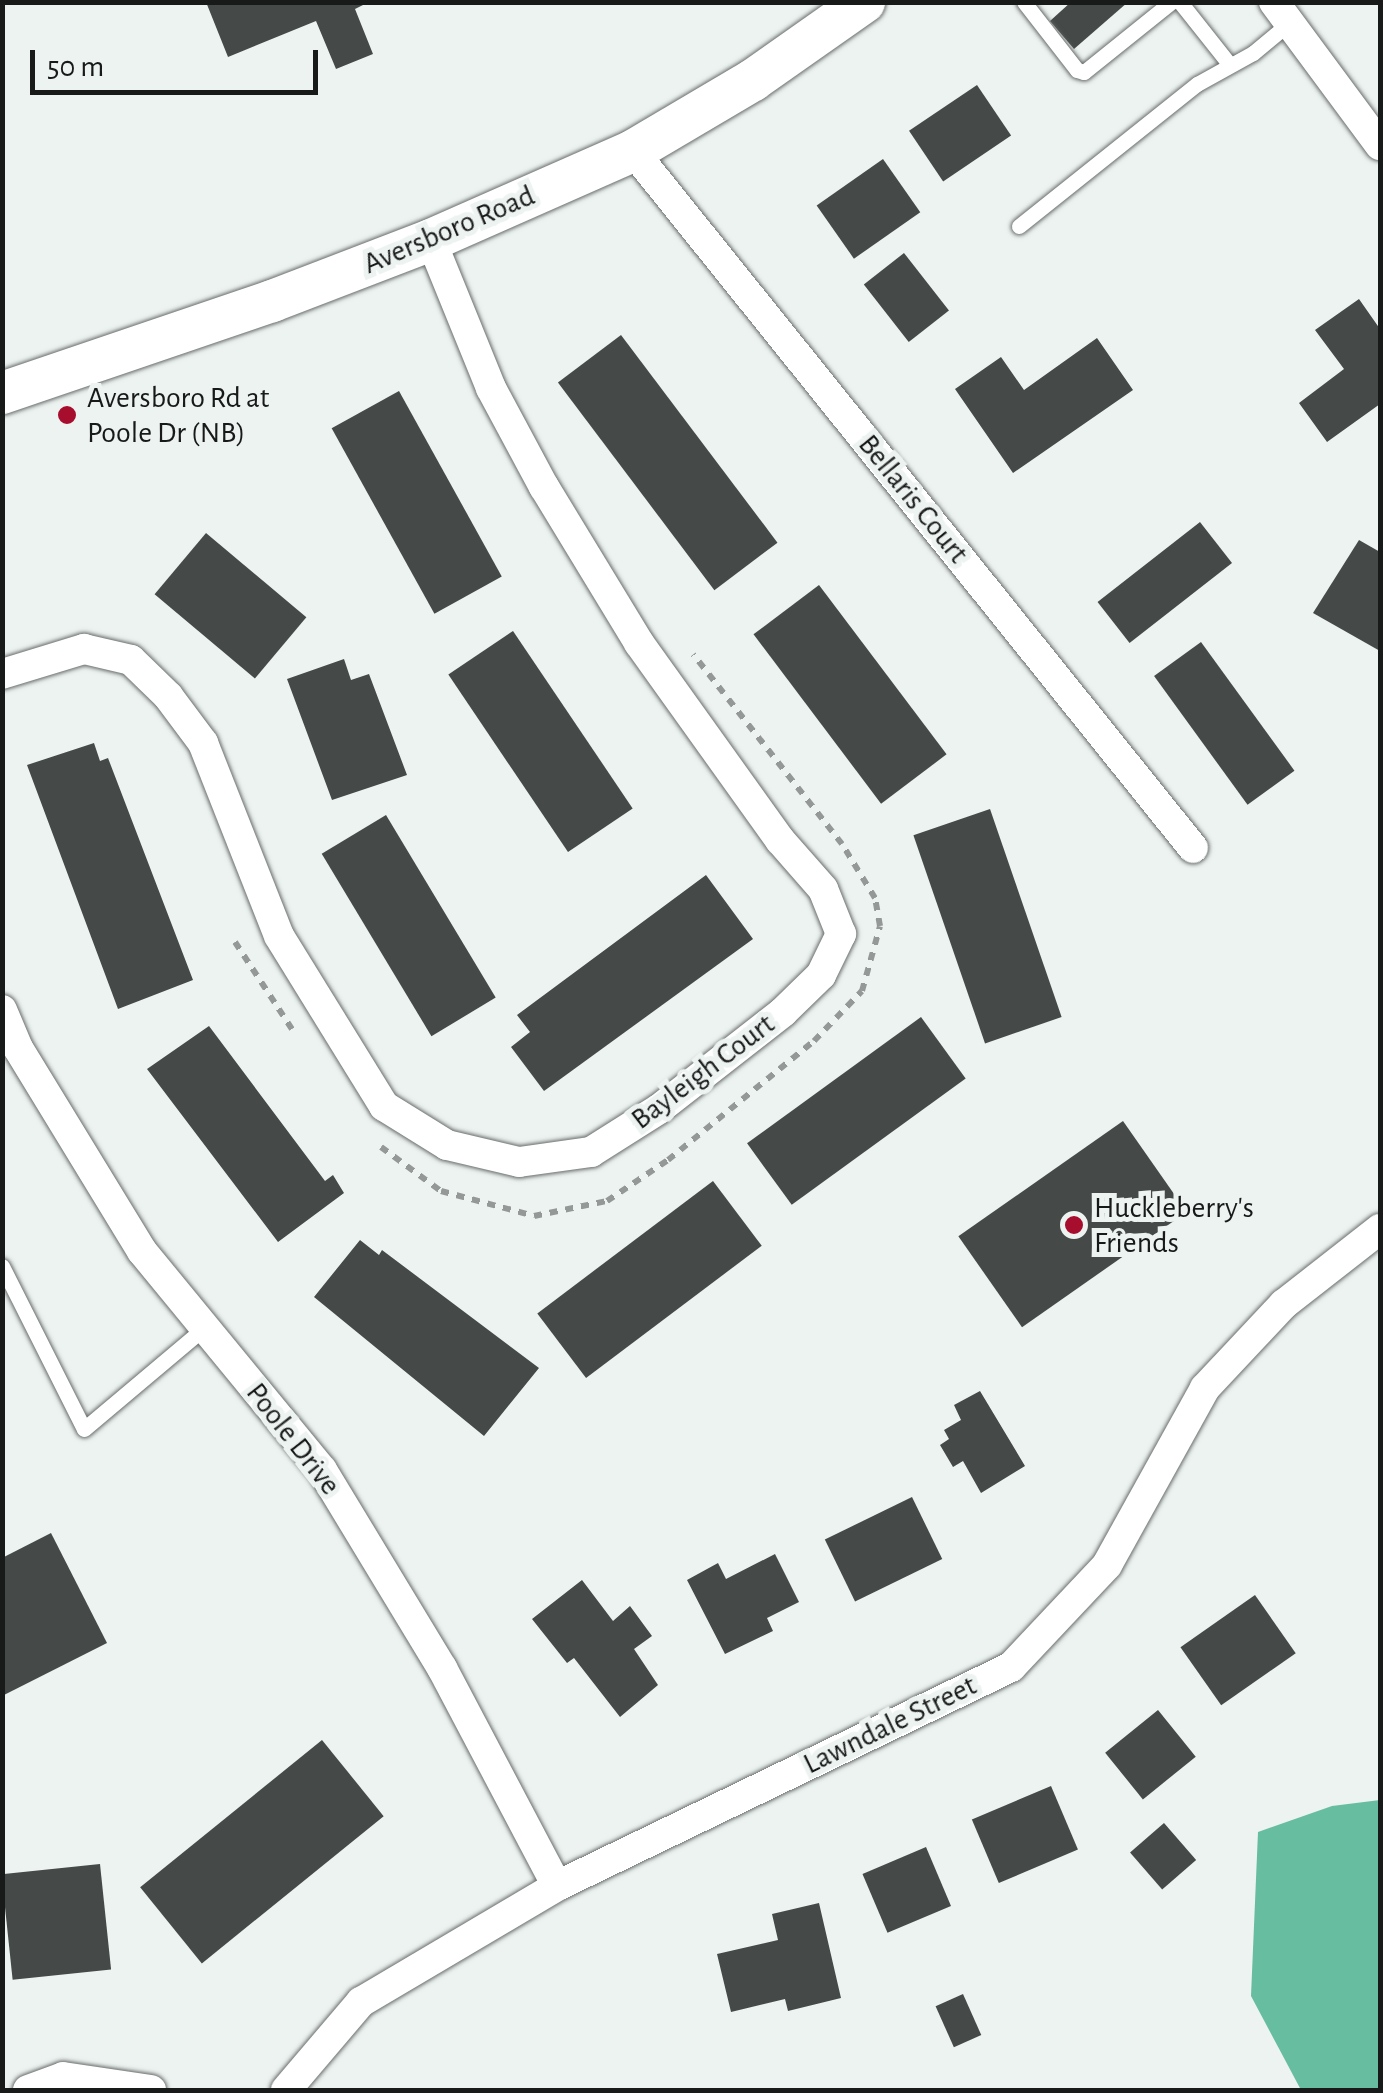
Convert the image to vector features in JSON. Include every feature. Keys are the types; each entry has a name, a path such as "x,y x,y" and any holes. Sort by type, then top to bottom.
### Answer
{"street":[{"name":"Aversboro Road","path":"5,386 272,302 431,240 633,150 753,80 864,2"},
{"path":"1282,13 1380,144"},
{"name":"Bellaris Court","path":"633,150 1193,848"},
{"name":"Bayleigh Court","path":"2,674 84,650 131,660 168,696 204,743 279,936 384,1106 447,1145 519,1162 591,1152 658,1109 783,1012 821,974 842,934 822,889 780,840 639,643 544,487 491,388 431,240"},
{"name":"Poole Drive","path":"2,1010 18,1048 142,1251 322,1470 442,1668 558,1886"},
{"name":"Lawndale Street","path":"286,2090 361,2002 558,1886 1011,1667 1107,1565 1205,1388 1284,1304 1380,1230"},
{"path":"28,2090 63,2077 151,2090"}],"lane":[{"path":"1031,5 1077,70 1084,72 1171,2"},
{"path":"1180,2 1230,65"},
{"path":"1019,226 1198,84 1230,65 1282,13"},
{"path":"2,1266 84,1429 204,1328"}],"path":[{"path":"373,1138 385,1152 440,1191 534,1216 607,1201 668,1160 814,1041 862,991 880,926 875,898 842,844 690,651"},
{"path":"235,942 294,1033"}],"shaded area":[{"path":"1380,1800 1380,2090 1301,2090 1251,1996 1258,1832 1332,1806"}],"building":[{"path":"206,2 369,2 355,9 373,54 336,69 316,21 228,57"},
{"path":"1071,2 1128,2 1074,49 1050,21"},
{"path":"977,85 1011,136 943,181 909,131"},
{"path":"883,159 920,212 854,259 817,205"},
{"path":"904,253 949,311 909,342 864,284"},
{"path":"1359,299 1380,329 1380,404 1327,442 1299,403 1344,369 1315,330"},
{"path":"621,335 777,543 714,590 558,383"},
{"path":"1097,338 1133,390 1013,473 955,389 1001,357 1024,390"},
{"path":"399,391 502,576 434,614 332,428"},
{"path":"1200,522 1232,563 1130,643 1098,602"},
{"path":"206,533 306,617 255,678 155,594"},
{"path":"1359,540 1380,552 1380,651 1313,613"},
{"path":"819,585 947,754 881,804 754,634"},
{"path":"513,631 633,808 568,852 448,675"},
{"path":"1201,642 1294,771 1248,805 1154,676"},
{"path":"344,659 351,680 369,674 407,775 332,800 287,679"},
{"path":"94,743 100,761 108,758 193,980 118,1009 27,765"},
{"path":"990,809 1062,1017 985,1043 913,835"},
{"path":"386,815 496,998 431,1036 322,854"},
{"path":"706,875 753,939 544,1091 511,1047 530,1032 517,1015"},
{"path":"921,1017 966,1078 792,1205 747,1143"},
{"path":"209,1026 325,1181 333,1175 344,1193 278,1242 147,1069"},
{"name":"Huckleberry's Friends","path":"1123,1121 1187,1212 1022,1327 958,1236"},
{"path":"713,1181 762,1246 586,1378 537,1313"},
{"path":"360,1240 379,1255 382,1250 539,1368 484,1436 314,1297"},
{"path":"980,1391 1025,1466 981,1493 963,1461 953,1467 940,1445 949,1439 944,1430 961,1420 954,1405"},
{"path":"912,1497 942,1559 855,1602 825,1540"},
{"path":"51,1533 107,1643 2,1696 2,1558"},
{"path":"775,1554 799,1602 767,1618 773,1631 725,1654 687,1580 718,1563 726,1579"},
{"path":"582,1580 613,1621 630,1606 652,1636 634,1649 658,1685 620,1717 574,1658 567,1663 532,1619"},
{"path":"1255,1595 1296,1653 1221,1705 1180,1647"},
{"path":"1158,1710 1196,1757 1143,1799 1105,1753"},
{"path":"322,1740 384,1816 202,1963 140,1887"},
{"path":"1051,1786 1078,1850 999,1883 972,1820"},
{"path":"1164,1823 1196,1860 1162,1890 1130,1853"},
{"path":"926,1847 951,1906 887,1933 862,1874"},
{"path":"100,1864 111,1969 13,1980 2,1874"},
{"path":"819,1903 841,1998 788,2011 785,1999 731,2012 717,1954 778,1940 772,1914"},
{"path":"963,1994 981,2035 954,2047 936,2006"}],"place":[{"name":"Aversboro Rd at Poole Dr (NB)","path":"67,415"},
{"name":"Huckleberry's Friends","path":"1074,1225"}]}
